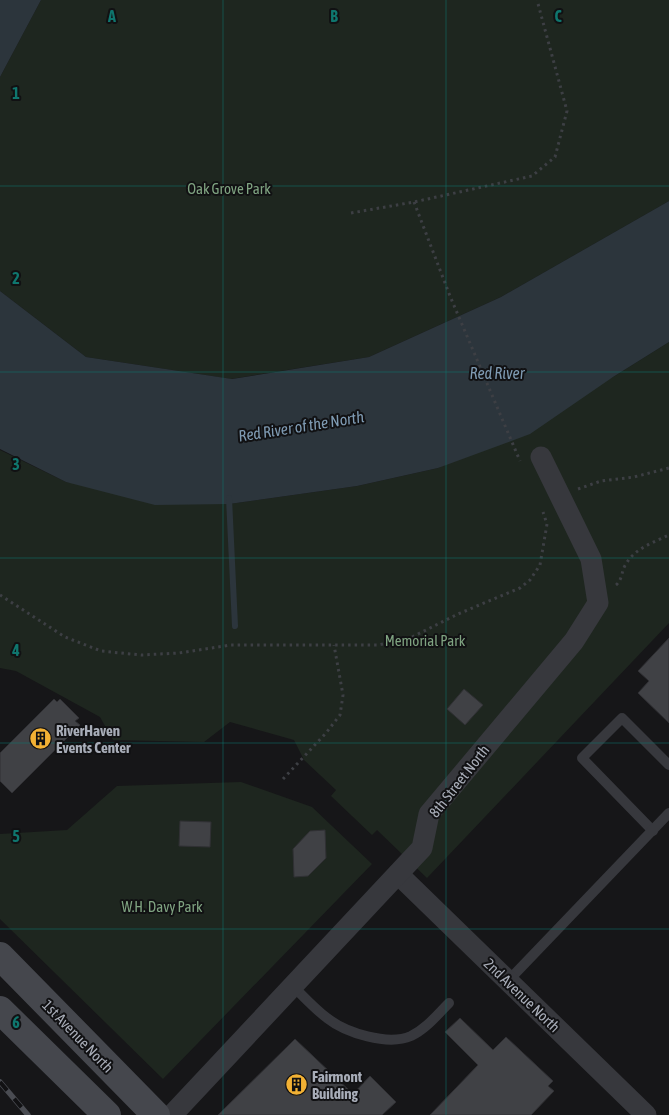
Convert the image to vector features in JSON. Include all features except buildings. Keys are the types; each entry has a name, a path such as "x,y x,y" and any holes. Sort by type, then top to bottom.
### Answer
{"main road":[{"name":"1st Avenue North","path":"0,956 156,1115"},
{"path":"4,1015 108,1115"}],"street":[{"path":"541,457 591,559 598,603"},
{"name":"8th Street North","path":"172,1115 422,848 429,814 574,641 598,603"},
{"name":"2nd Avenue North","path":"398,874 646,1115"}],"lane":[{"path":"652,831 582,758 622,718 669,765"},
{"path":"508,981 669,814"},
{"path":"293,986 328,1019 357,1034 386,1040 410,1036 431,1022 448,1003"}],"path":[{"path":"351,213 414,202 532,176 555,157 567,110 537,0"},
{"path":"414,202 450,296 520,462"},
{"path":"0,595 65,637 101,651 141,655 179,654 231,645 378,645 408,639 458,614 520,588 530,580 540,565 547,524 540,504 559,495 601,481 634,477 669,468"},
{"path":"598,603 621,581 624,565 631,556 669,535"},
{"path":"282,779 326,733 340,715 343,695 334,645"}],"green space":[{"name":"Oak Grove Park","path":"41,0 669,0 669,201 501,297 369,357 231,379 86,357 0,291 0,77"},
{"name":"Memorial Park","path":"669,342 669,623 427,878 377,830 372,835 331,796 336,790 304,760 294,740 230,722 204,742 113,740 100,717 16,671 0,668 0,450 66,482 229,504 357,486 438,468 613,377"},
{"name":"W.H. Davy Park","path":"241,782 312,807 372,864 163,1079 0,919 0,834 67,830 117,786"}],"water":[{"path":"0,0 41,0 0,77"},
{"name":"Red River","path":"669,201 669,342 613,377 530,434 438,468 357,486 229,504 155,505 66,482 0,449 0,291 86,357 232,379 369,357 501,297"}],"waterway":[{"path":"229,498 235,626"}],"railway":[{"path":"0,1082 28,1115"}],"place":[{"name":"RiverHaven Events Center","path":"40,739"},
{"name":"Fairmont Building","path":"296,1085"}],"water label":[{"name":"Red River of the North","path":"301,426"}]}
